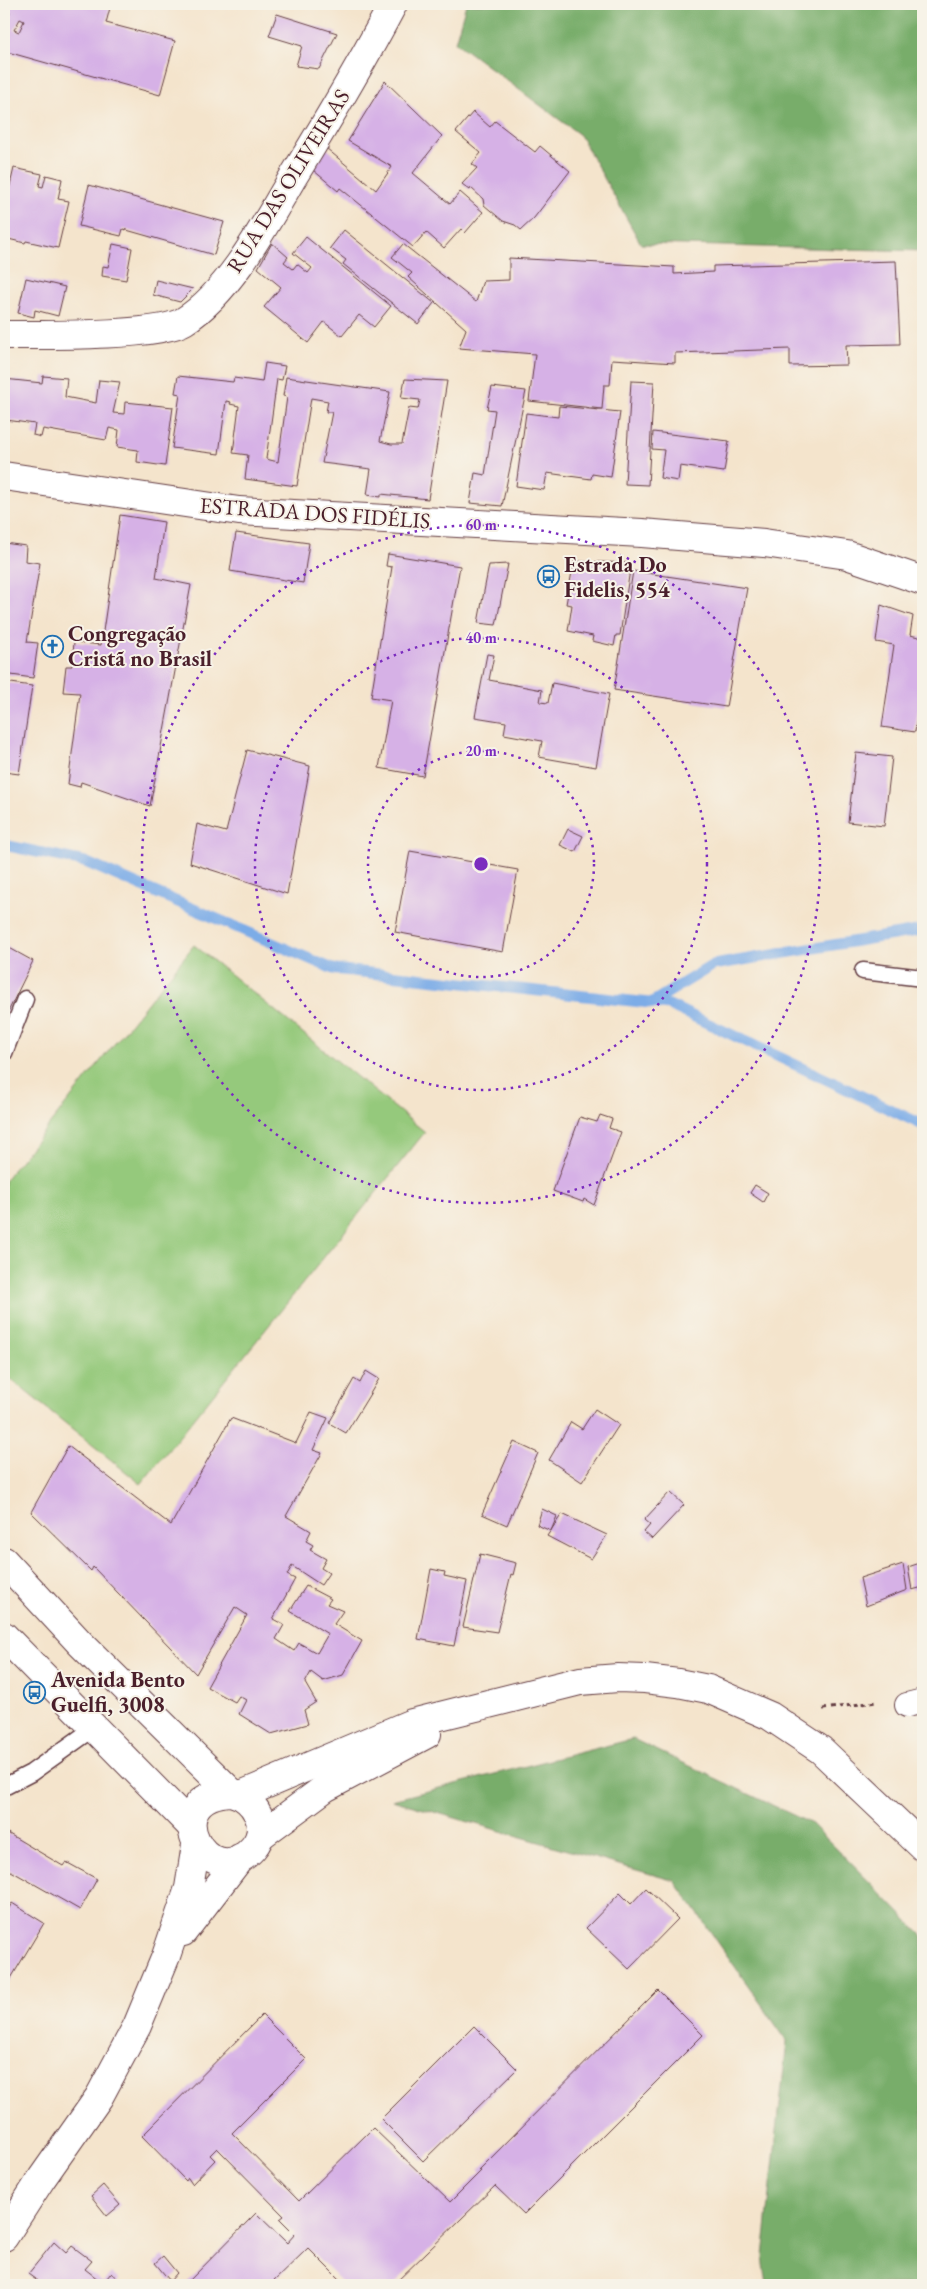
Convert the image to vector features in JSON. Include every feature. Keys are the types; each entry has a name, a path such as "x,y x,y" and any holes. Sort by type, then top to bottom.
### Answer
{"main road":[{"name":"RUA DAS OLIVEIRAS","path":"4,336 151,330 183,322 211,297 245,257 359,68 394,4"},
{"name":"ESTRADA DOS FIDÉLIS","path":"4,476 240,511 642,533 764,543 847,555 923,581"},
{"path":"4,1562 80,1643 236,1793 255,1808 261,1826 260,1836 256,1845 240,1858 166,1956"},
{"path":"4,1636 94,1728 194,1835 203,1853 221,1861 240,1858"},
{"path":"4,2238 42,2178 99,2097 137,2026 166,1956 189,1888 194,1835 193,1815 199,1804 208,1796 236,1793 412,1723 580,1681 618,1678 678,1683 708,1690 770,1716 820,1750 923,1847"},
{"path":"260,1836 325,1788 483,1704"}],"lane":[{"path":"863,971 923,978"},
{"path":"4,1053 25,999"},
{"path":"4,1787 31,1774 94,1728"}],"path":[{"path":"770,1716 874,1702 915,1703"}],"green space":[{"path":"466,4 923,4 923,251 641,244 580,135 455,42"},
{"path":"194,945 425,1132 141,1484 4,1374 4,1181"},
{"path":"633,1739 812,1824 923,1936 923,2285 767,2285 763,2256 787,2041 675,1881 392,1800"}],"building":[{"path":"4,4 111,4 106,23 175,41 160,95 4,51 4,16 8,18 10,13 4,10","holes":["20,19 24,21 19,32 14,30"]},
{"path":"277,14 337,33 319,69 296,66 302,46 269,36"},
{"path":"385,81 442,136 413,173 450,204 460,192 483,212 465,233 461,229 444,248 426,232 413,247 340,188 338,191 313,170 326,148 376,190 392,167 348,141"},
{"path":"473,112 490,127 495,121 535,152 540,146 570,171 534,218 521,230 515,225 503,221 484,205 483,199 471,188 470,190 462,184 477,168 472,164 481,153 456,132"},
{"path":"14,168 42,174 39,186 43,187 46,175 62,179 58,199 69,201 58,248 4,238 4,211"},
{"path":"89,185 224,222 214,255 123,229 121,236 79,226"},
{"path":"344,230 434,303 418,324 343,264 346,260 330,248"},
{"path":"306,237 391,306 374,327 359,315 342,336 324,322 308,343 264,307 281,287 258,268 272,243 288,257 284,262 293,269 297,264 308,273 312,268 293,253"},
{"path":"113,244 132,248 126,280 102,276 103,266 108,267"},
{"path":"403,244 476,302 483,281 509,280 509,258 674,267 674,274 713,272 713,266 896,261 900,344 846,345 847,365 790,366 790,349 675,353 675,363 612,359 610,385 604,385 602,409 529,401 535,354 459,348 466,329 408,277 412,273 392,257"},
{"path":"26,278 65,287 58,316 35,310 34,317 18,313"},
{"path":"156,280 193,289 180,302 153,295"},
{"path":"265,363 285,366 282,380 277,379 266,459 278,462 287,397 283,396 286,377 390,392 380,441 391,444 402,444 409,408 418,409 420,400 401,398 405,379 447,381 428,499 381,494 381,497 367,495 371,469 322,463 332,412 326,412 328,401 311,398 297,486 245,479 248,455 233,453 239,406 230,404 231,402 226,401 219,454 172,448 180,394 175,393 178,376 233,382 234,378 262,382"},
{"path":"43,376 67,378 65,397 96,403 99,380 120,382 113,413 124,414 125,402 173,407 165,466 137,462 138,450 117,447 119,430 109,428 106,440 43,429 41,437 33,435 35,424 6,420 4,429 4,379 42,383"},
{"path":"631,381 654,382 648,485 625,484"},
{"path":"492,387 526,391 502,506 470,503 475,473 485,475 495,410 487,409"},
{"path":"559,406 620,412 611,477 592,474 591,479 547,473 544,490 516,486 526,413 558,417"},
{"path":"653,432 729,441 724,472 680,466 678,481 660,478 664,450 652,449"},
{"path":"120,515 164,522 156,578 191,585 150,806 81,782 80,787 68,784 80,693 63,692 66,666 72,666 74,642 101,645"},
{"path":"236,533 309,543 303,583 230,571"},
{"path":"4,543 26,546 25,561 40,563 27,642 38,643 33,678 4,674"},
{"path":"388,554 460,566 423,776 379,768 391,700 371,697 392,567 386,566"},
{"path":"574,561 631,563 620,635 616,635 614,646 592,641 593,636 568,631 572,605 566,604"},
{"path":"508,564 496,625 478,623 489,565"},
{"path":"633,571 747,588 726,707 614,690"},
{"path":"881,605 913,616 910,635 923,638 923,711 918,710 915,732 882,727 894,645 876,642"},
{"path":"487,654 494,655 489,680 542,690 540,702 548,703 552,683 609,694 596,767 539,757 542,741 504,734 506,722 475,717"},
{"path":"4,682 32,686 19,774 4,772"},
{"path":"247,750 310,766 287,894 190,863 197,824 226,832"},
{"path":"856,753 892,757 884,826 848,822"},
{"path":"568,829 583,836 575,852 560,845"},
{"path":"410,851 518,870 503,952 395,932"},
{"path":"4,945 33,961 4,1020"},
{"path":"600,1115 612,1119 609,1128 621,1132 594,1205 584,1199 583,1202 553,1191 580,1117 597,1122"},
{"path":"755,1185 768,1193 763,1202 750,1193"},
{"path":"366,1371 379,1379 346,1433 329,1423 354,1379 360,1383"},
{"path":"595,1409 619,1425 582,1482 549,1460 571,1422 582,1429"},
{"path":"311,1412 328,1418 313,1450 322,1453 286,1516 311,1531 306,1541 313,1545 310,1550 326,1559 321,1568 329,1573 321,1585 292,1566 287,1575 295,1579 273,1619 284,1625 276,1639 294,1651 299,1643 317,1653 328,1634 290,1611 306,1586 331,1599 327,1604 343,1611 334,1624 362,1641 343,1675 323,1681 311,1672 305,1683 316,1702 304,1710 308,1724 271,1734 239,1714 246,1700 239,1696 235,1702 207,1687 247,1615 235,1607 196,1674 93,1567 91,1571 31,1512 68,1446 171,1525 231,1418 296,1443"},
{"path":"514,1442 538,1453 507,1525 482,1514"},
{"path":"670,1492 684,1505 652,1539 644,1532 650,1525 644,1520"},
{"path":"542,1509 557,1516 551,1531 537,1525"},
{"path":"562,1514 607,1535 591,1559 547,1536"},
{"path":"480,1554 516,1563 513,1575 511,1574 497,1632 463,1627"},
{"path":"923,1562 923,1587 912,1590 908,1567"},
{"path":"903,1564 907,1590 866,1606 860,1578"},
{"path":"431,1569 445,1572 444,1576 467,1581 454,1646 418,1639"},
{"path":"4,1831 63,1866 66,1862 97,1879 80,1910 4,1867"},
{"path":"646,1888 678,1919 629,1969 586,1928 620,1893 631,1904"},
{"path":"12,1903 44,1923 4,1990 4,1916"},
{"path":"658,1990 703,2035 524,2214 495,2186 393,2285 345,2285 308,2248 270,2285 185,2285 256,2213 287,2243 295,2234 280,2219 284,2216 217,2148 210,2155 215,2160 192,2184 188,2178 186,2181 142,2136 262,2015 306,2059 232,2133 299,2201 373,2128 450,2202 481,2171 479,2170"},
{"path":"474,2026 517,2069 423,2161 381,2119"},
{"path":"103,2185 120,2205 107,2216 91,2196"},
{"path":"54,2242 66,2253 72,2246 92,2261 85,2269 103,2283 111,2273 119,2280 115,2285 43,2285 28,2274"},
{"path":"163,2256 177,2273 170,2281 155,2263"}],"waterway":[{"path":"4,845 85,862 333,969 669,1005 923,1125"},
{"path":"651,1003 713,965 923,930"}],"place":[{"name":"Estrada Do Fidelis, 554","path":"548,577"},
{"name":"Congregação Cristã no Brasil","path":"52,646"},
{"name":"Avenida Bento Guelfi, 3008","path":"35,1692"}]}
